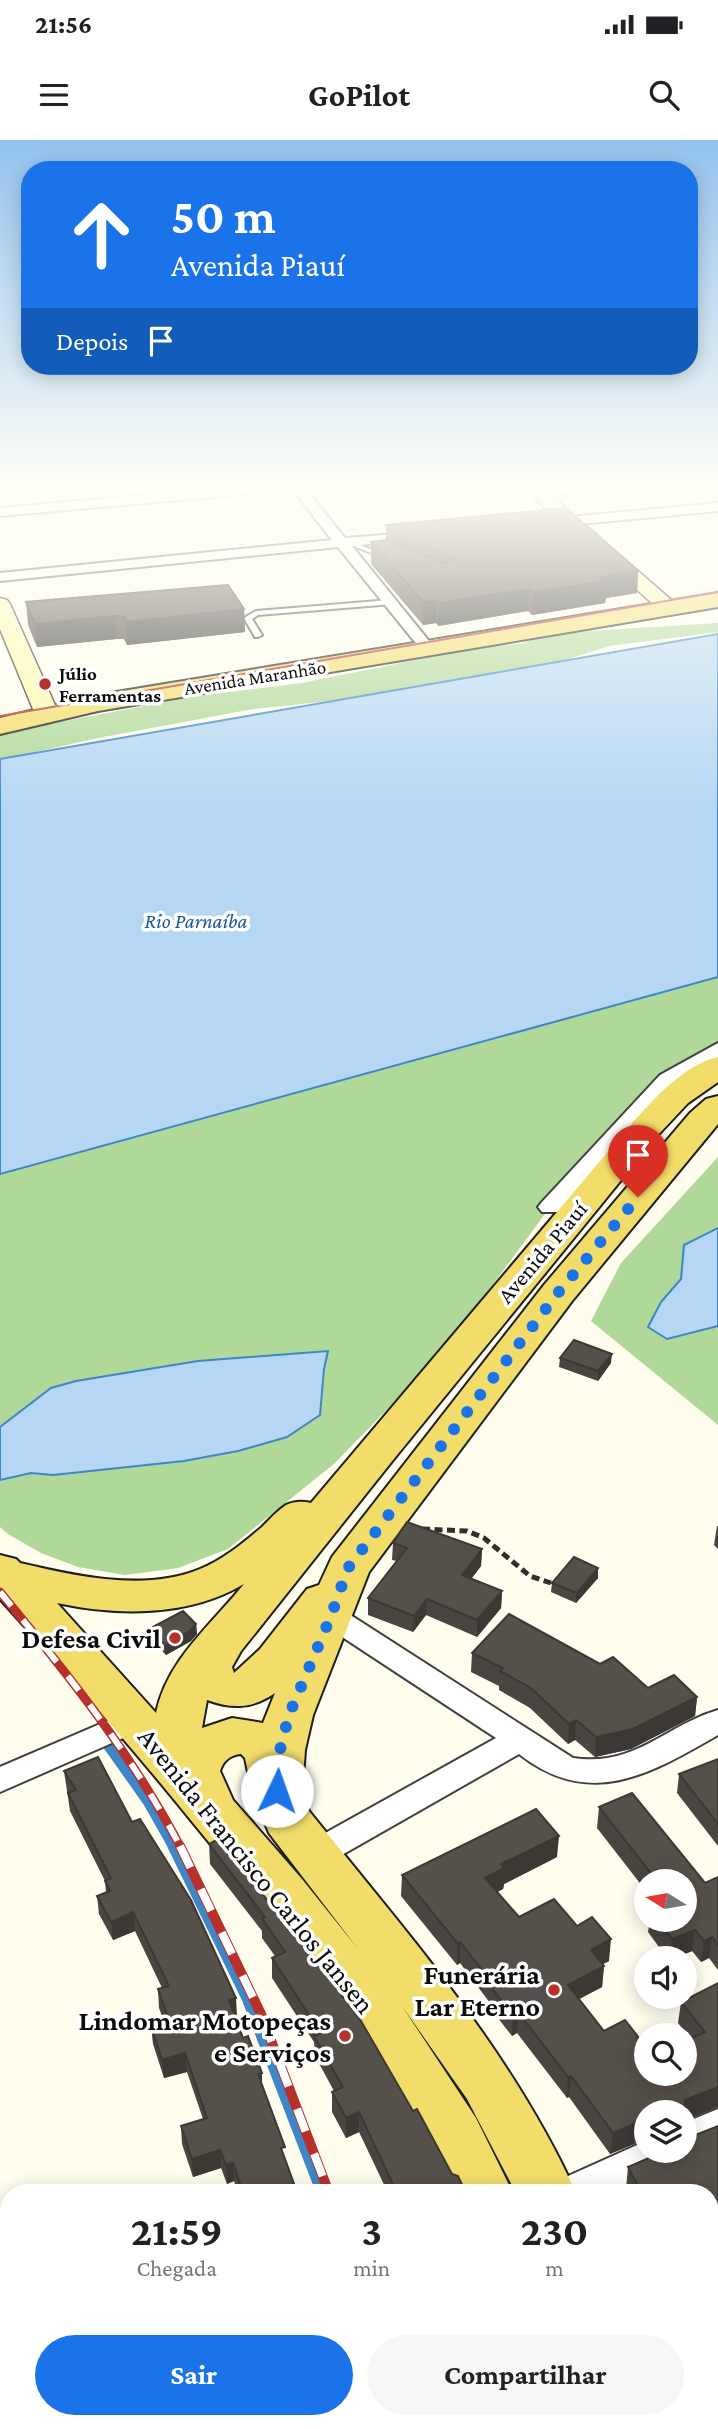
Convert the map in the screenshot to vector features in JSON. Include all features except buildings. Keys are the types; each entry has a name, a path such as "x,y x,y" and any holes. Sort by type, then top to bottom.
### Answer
{"main road":[{"name":"Avenida Maranhão","path":"662,603 682,597"},
{"name":"Avenida Maranhão","path":"0,710 45,707 662,603 718,600"},
{"name":"Avenida Maranhão","path":"0,726 45,707"},
{"name":"Avenida Piauí","path":"204,1793 177,1730 185,1689 196,1670 226,1638 378,1450 645,1129 676,1096 718,1067"},
{"name":"Avenida Piauí","path":"331,1616 348,1568 558,1293 702,1120 718,1106"},
{"name":"Avenida Piauí","path":"3,1573 58,1589 118,1596 157,1597 195,1586 245,1564 378,1450"},
{"path":"226,1638 208,1667 211,1681 221,1688 245,1689 267,1671 348,1568"},
{"name":"Avenida Francisco Carlos Jansen","path":"3,1573 204,1793 284,1894 373,2009 456,2136 480,2184"},
{"path":"277,1791 280,1750 289,1715 331,1616"},
{"path":"204,1793 202,1754 214,1743 229,1737 245,1737 258,1741 266,1749 286,1819 437,2011 487,2082 542,2184"}],"street":[{"path":"386,597 423,643"},
{"path":"655,597 662,603"},
{"path":"0,604 45,707"},
{"path":"550,1207 668,1080 718,1049"},
{"path":"331,1616 521,1739 550,1761 573,1770 604,1773 651,1757 718,1721"},
{"path":"0,1780 135,1720"},
{"path":"314,1855 521,1739"},
{"path":"697,2135 718,2125"},
{"path":"590,2184 636,2163"}],"lane":[{"path":"258,635 248,618 256,613 390,602"}],"path":[{"path":"384,1523 435,1531 467,1531 500,1549 530,1576 551,1583"}],"green space":[{"path":"718,623 718,632 609,646 559,662 376,696 253,709 93,739 0,760 0,733 204,695 302,683 460,651 523,643 556,633"},
{"path":"718,977 718,1049 550,1207 444,1351 335,1463 228,1549 178,1568 125,1575 78,1567 41,1553 0,1527 0,1174"},
{"path":"718,1157 718,1228 684,1245 682,1279 661,1302 667,1339 718,1326 718,1425 591,1321 621,1263"}],"water":[{"name":"Rio Parnaíba","path":"718,634 718,977 0,1174 0,759"},
{"path":"718,1228 718,1326 667,1339 648,1327 661,1302 681,1279 684,1245"},
{"path":"328,1351 320,1415 287,1437 238,1451 184,1461 53,1475 31,1473 0,1480 0,1427 51,1388 76,1381 198,1361"}],"waterway":[{"path":"102,1737 148,1802 174,1848"},
{"path":"174,1848 247,1998 319,2184"}],"tram line":[{"path":"0,716 690,597"}],"railway":[{"path":"0,1592 74,1684 120,1747 181,1847"},
{"path":"181,1847 261,2014 326,2184"}],"place":[{"name":"Júlio Ferramentas","path":"45,684"},
{"name":"Defesa Civil","path":"175,1638"},
{"name":"Funerária Lar Eterno","path":"554,1990"},
{"name":"Lindomar Motopeças e Serviços","path":"345,2036"}],"route":[{"path":"277,1791 280,1750 289,1715 331,1616 348,1568 558,1293 638,1197"}]}
